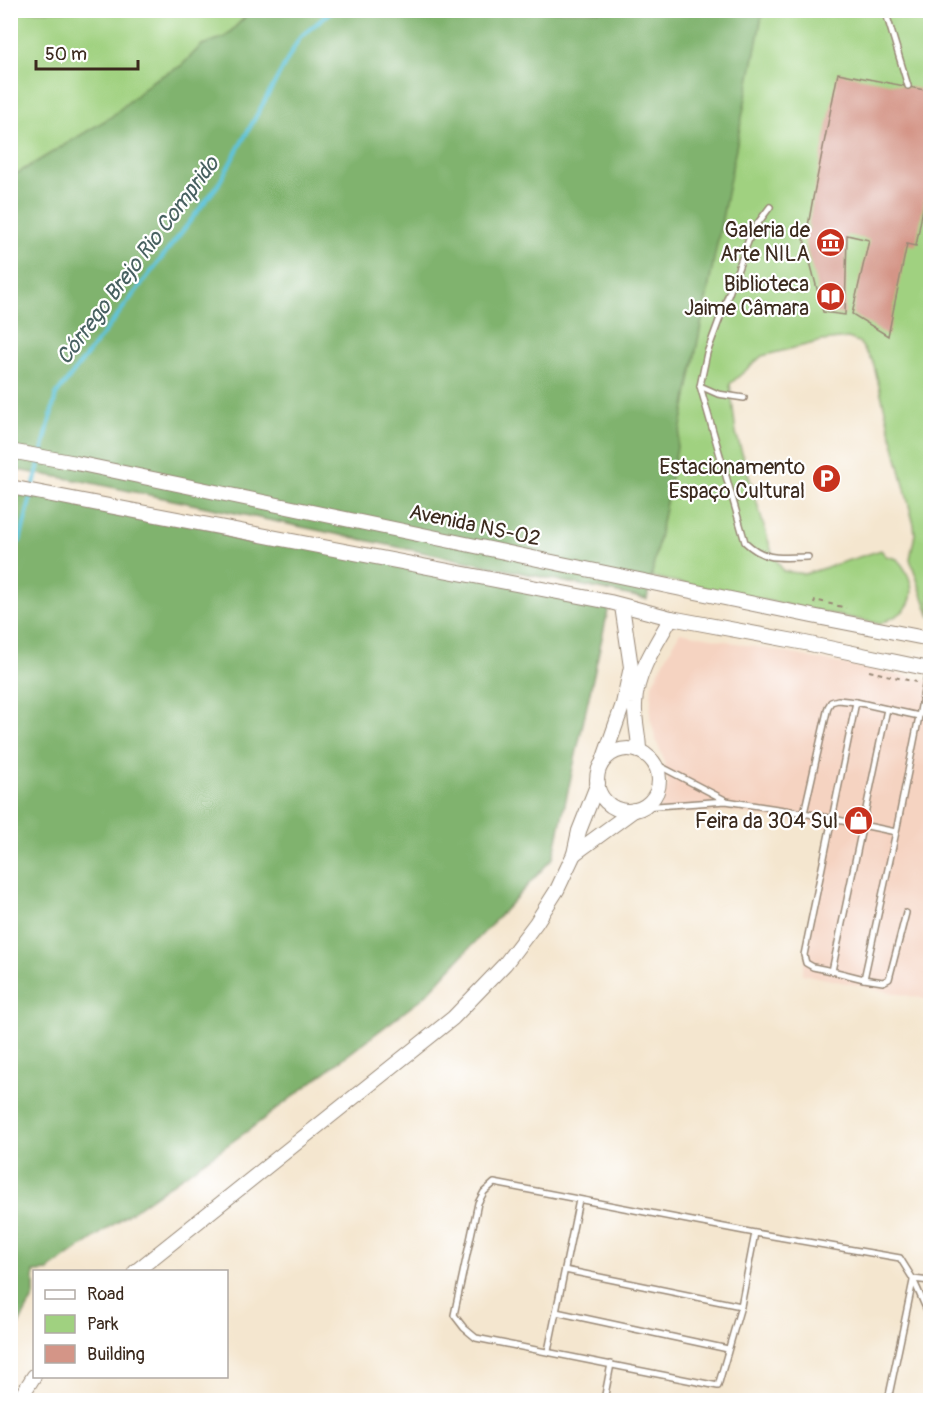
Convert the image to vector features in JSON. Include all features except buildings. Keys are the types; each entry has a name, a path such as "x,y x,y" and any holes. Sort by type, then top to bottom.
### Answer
{"street":[{"name":"Avenida NS-02","path":"10,451 930,639"},
{"path":"10,487 622,606 929,669"},
{"path":"622,606 629,650 630,674 623,704 598,772 598,783 601,795 610,804 621,810 639,808"},
{"path":"639,751 635,708 638,686 645,667 672,618"},
{"path":"574,854 639,808 657,792 658,772 648,756 639,751 623,749 615,751 603,762"},
{"path":"138,1270 453,1018 505,964 557,890 574,854 579,831 598,783"},
{"path":"19,1401 33,1378"}],"lane":[{"path":"885,10 908,86"},
{"path":"770,207 752,231 707,352 700,386 745,542 756,553 766,557 808,557"},
{"path":"700,386 718,394 744,398"},
{"path":"864,979 929,669"},
{"path":"804,813 831,702 838,700 856,702 919,716"},
{"path":"856,702 804,955 806,963 813,967 864,979 883,981 889,979 906,913"},
{"path":"832,971 887,709"},
{"path":"654,763 726,801"},
{"path":"639,808 726,801 804,813 896,832"},
{"path":"755,1233 741,1306 718,1386 476,1338 454,1315 478,1203 484,1192 494,1183 900,1258 913,1279 930,1317"},
{"path":"548,1351 579,1200"},
{"path":"565,1270 741,1306"},
{"path":"913,1279 930,1281"},
{"path":"888,1401 913,1279"},
{"path":"556,1312 728,1349"},
{"path":"604,1401 610,1364"}],"shaded area":[{"name":"Feira da 304 Sul","path":"680,632 930,681 930,1000 802,974 832,828 729,811 658,813 668,784 663,757 656,741 650,716 652,684"}],"green space":[{"path":"11,11 265,11 198,70 11,178"},
{"path":"247,11 763,11 647,599 82,481 11,469 11,173 18,173 111,117 154,80 181,66 202,45 225,37 245,17"},
{"path":"753,11 930,11 930,617 910,559 915,534 914,525 873,362 859,342 848,338 822,341 762,356 730,384 736,433 772,553 783,571 805,574 881,550 886,556 897,559 906,571 912,592 907,606 900,614 880,624 642,575"},
{"path":"11,487 610,602 553,858 424,997 249,1130 50,1270 33,1270 33,1298 11,1339"}],"waterway":[{"name":"Córrego Brejo Rio Comprido","path":"10,550 20,541 56,395 218,185 300,37 333,10"}],"place":[{"name":"Galeria de Arte NILA","path":"831,242"},
{"name":"Biblioteca Jaime Câmara","path":"830,296"},
{"name":"Estacionamento Espaço Cultural","path":"826,479"},
{"name":"Feira da 304 Sul","path":"859,821"}]}
